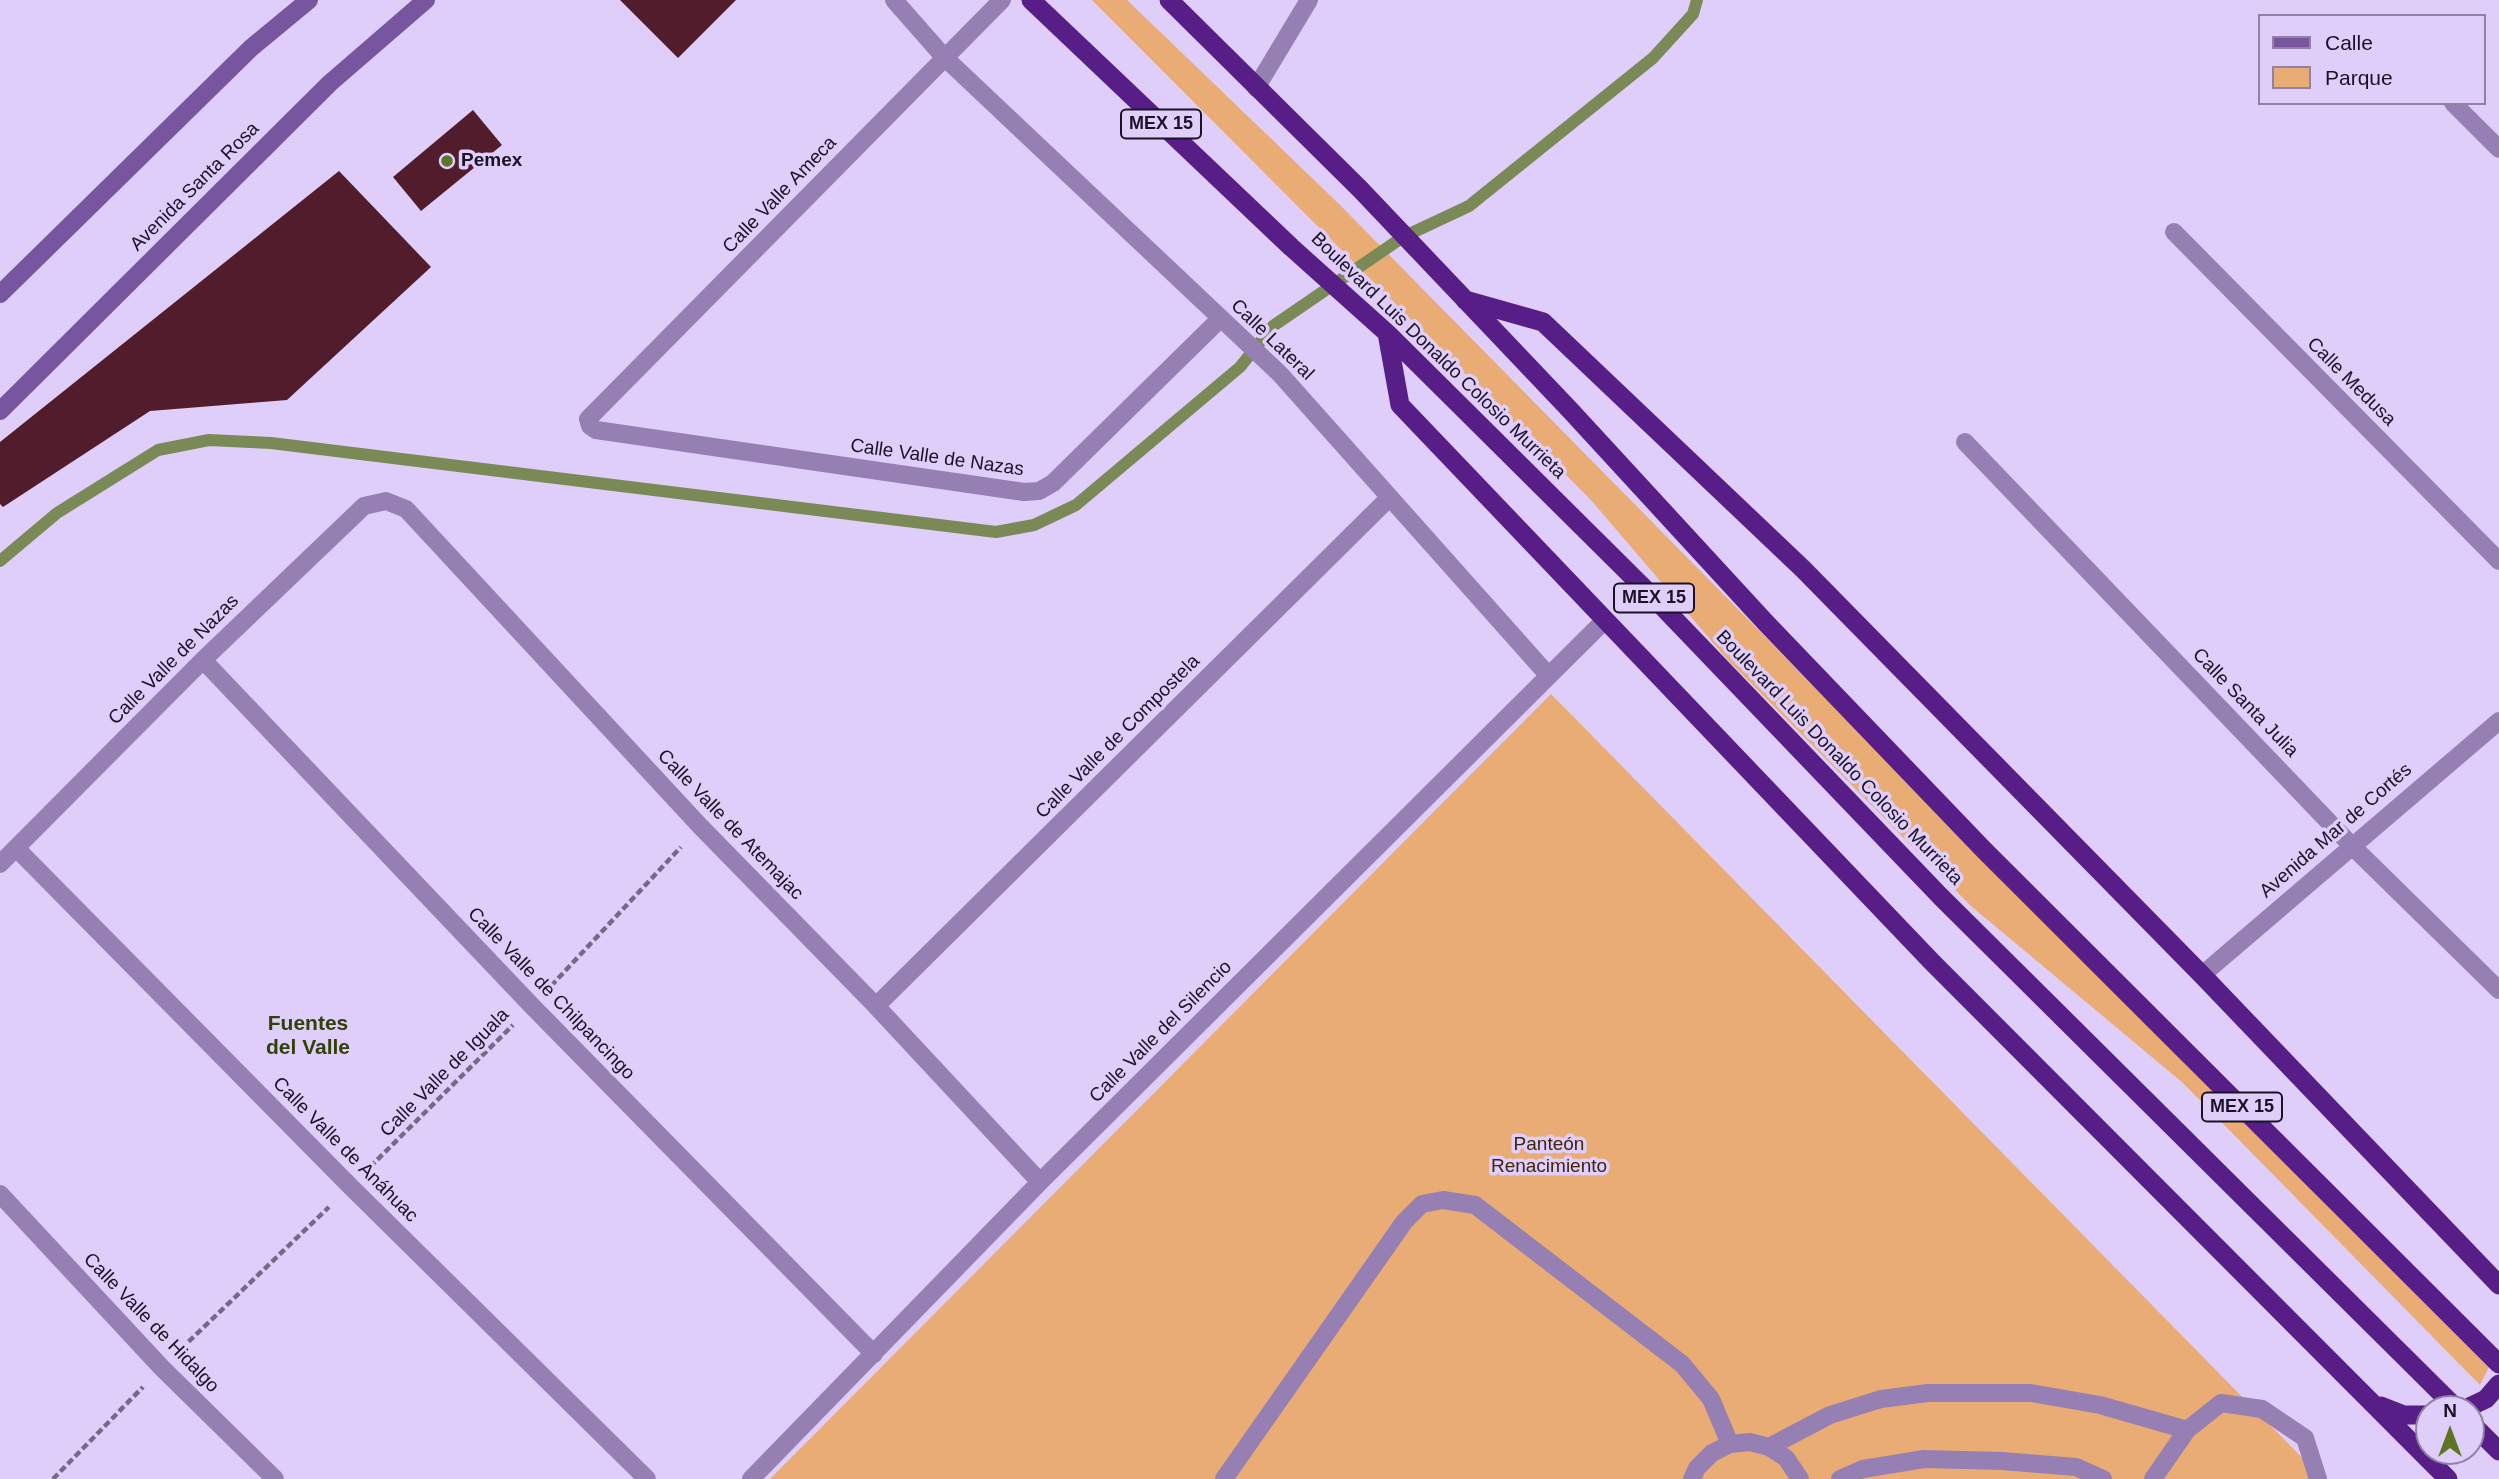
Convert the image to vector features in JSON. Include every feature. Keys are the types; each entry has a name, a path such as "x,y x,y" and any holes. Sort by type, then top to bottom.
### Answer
{"highway":[{"name":"Boulevard Luis Donaldo Colosio Murrieta","path":"1031,0 1291,247 1387,333 1656,600 1941,897 2443,1395"},
{"name":"Boulevard Luis Donaldo Colosio Murrieta","path":"1169,0 1360,189 1570,410 1766,623 1984,850 2499,1364"},
{"path":"1464,300 1543,322 1803,569 2202,975 2499,1285"},
{"path":"1387,333 1400,405 1932,962 2448,1479"},
{"path":"2485,1399 2499,1384"},
{"path":"2373,1403 2404,1415 2415,1415"},
{"path":"2485,1437 2499,1451"}],"main road":[{"path":"0,294 251,48 309,0"},
{"name":"Avenida Santa Rosa","path":"0,411 330,83 426,0"}],"street":[{"name":"Calle Lateral","path":"894,0 944,57 1280,374 1548,675"},
{"name":"Calle Valle Ameca","path":"588,419 1002,0"},
{"path":"1256,88 1309,0"},
{"path":"2455,105 2499,149"},
{"name":"Calle Medusa","path":"2174,232 2499,561"},
{"name":"Calle Valle de Nazas","path":"588,419 590,426 596,430 1024,492 1039,491 1053,483 1220,319"},
{"name":"Calle Santa Julia","path":"1965,442 2351,845 2499,990"},
{"name":"Calle Valle de Compostela","path":"876,1006 1389,498"},
{"name":"Calle Valle de Nazas","path":"0,864 203,660 364,506 386,501"},
{"name":"Calle Valle de Atemajac","path":"386,501 406,509 700,826 876,1006 1040,1182"},
{"name":"Calle Valle del Silencio","path":"751,1479 1040,1182 1605,620"},
{"name":"Calle Valle de Chilpancingo","path":"203,660 532,1006 874,1354"},
{"name":"Avenida Mar de Cortés","path":"2202,975 2499,721"},
{"name":"Calle Valle de Anáhuac","path":"16,848 351,1186 647,1479"},
{"name":"Calle Valle de Hidalgo","path":"0,1194 162,1368 275,1479"},
{"path":"1224,1479 1404,1222 1422,1204 1443,1200 1475,1205 1682,1364 1711,1399 1730,1444"},
{"path":"1769,1447 1830,1415 1881,1399 1928,1393 2031,1393 2100,1405 2187,1430"},
{"path":"2153,1479 2187,1430 2221,1403 2262,1409 2305,1438 2318,1479"},
{"path":"1692,1479 1697,1468 1712,1453 1730,1444 1750,1442 1769,1447 1786,1458 1800,1479"},
{"path":"1840,1479 1863,1469 1924,1459 2002,1461 2076,1467 2103,1479"}],"path":[{"name":"Calle Valle de Iguala","path":"52,1479 532,1006 700,826"}],"green space":[{"path":"1092,0 1127,0 1339,204 2112,989 2489,1367 2480,1385 2183,1083 1971,906 1727,659 1590,499"},
{"name":"Panteón Renacimiento","path":"1551,694 2323,1479 770,1479"}],"building":[{"path":"620,0 736,0 678,58"},
{"name":"Pemex","path":"473,110 502,145 421,211 393,177"},
{"path":"339,171 431,267 287,400 150,411 3,507 0,504 0,442"}],"waterway":[{"path":"0,561 57,513 158,450 209,440 271,443 996,532 1034,525 1076,505 1240,367 1273,326 1403,237 1469,206 1653,58 1693,14 1697,0"}],"place":[{"name":"Pemex","path":"447,161"}],"district":[{"name":"Fuentes del Valle","path":"308,1036"}]}
